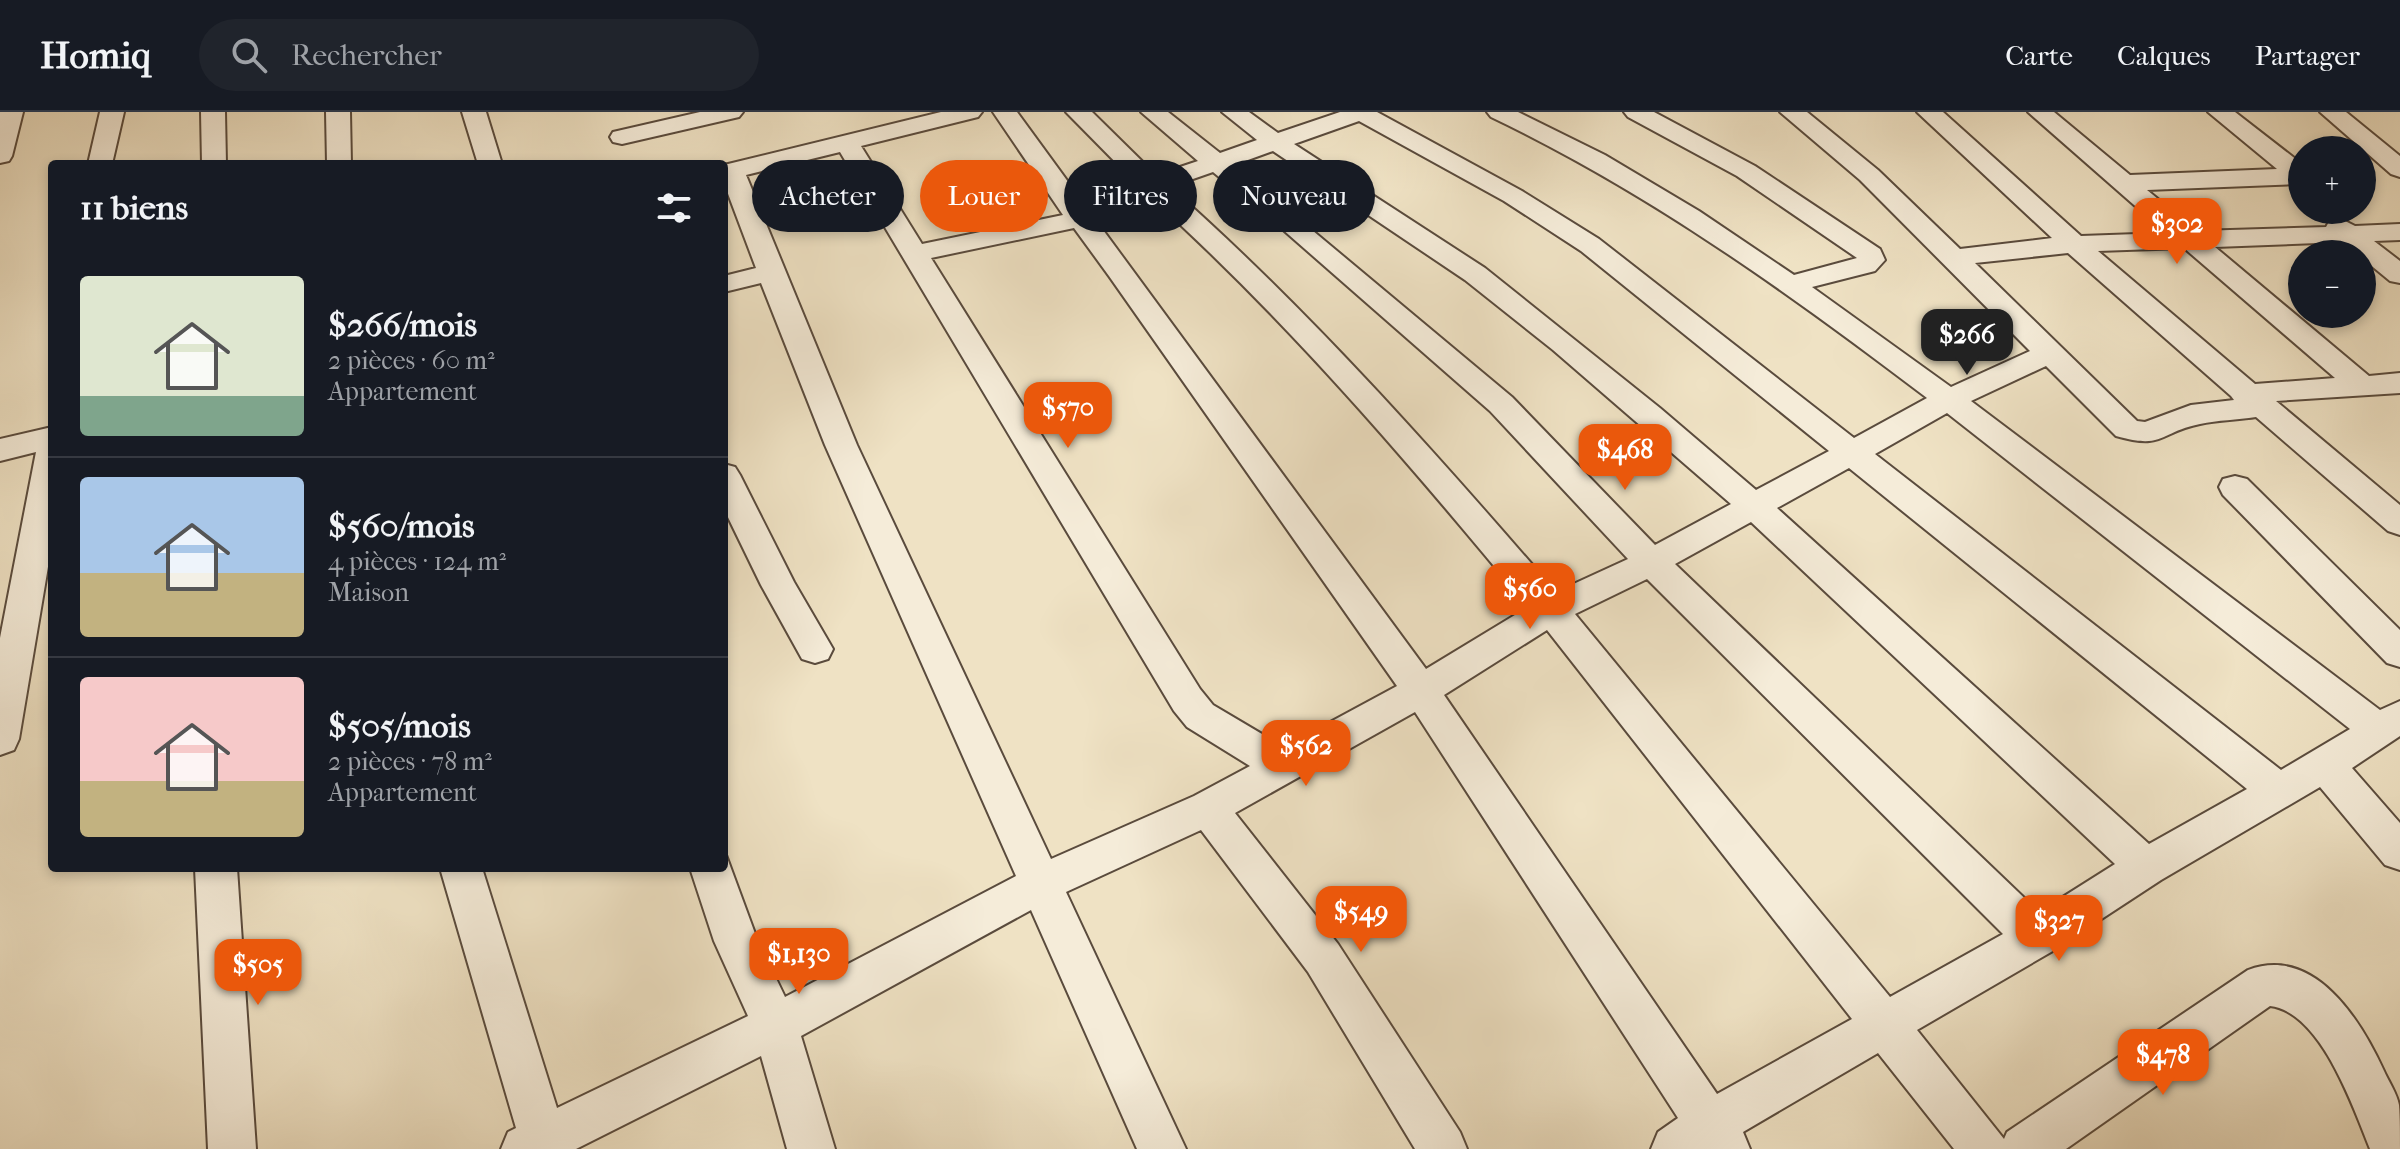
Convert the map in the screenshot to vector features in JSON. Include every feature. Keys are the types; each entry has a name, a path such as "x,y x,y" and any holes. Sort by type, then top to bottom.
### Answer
{"street":[{"path":"0,156 11,112"},
{"path":"101,160 112,112"},
{"path":"213,112 214,160"},
{"path":"338,112 339,160"},
{"path":"474,112 489,160"},
{"path":"614,112 631,160"},
{"path":"622,137 731,112"},
{"path":"970,112 728,172 774,272 797,342 841,445 1162,1149"},
{"path":"1005,112 1034,148 1064,195"},
{"path":"1078,112 1127,160"},
{"path":"1153,112 1213,163"},
{"path":"1234,112 1275,144 1473,272 1620,390 1754,505 2146,867"},
{"path":"1226,160 1361,112 1562,225 1852,451 2277,790"},
{"path":"1499,112 1646,190 1791,284 2390,723 2325,765 2146,867 2036,938 1885,1026 1718,1137 1675,1149"},
{"path":"1636,112 1746,171 1870,255 1871,260 1865,265 1791,284"},
{"path":"1792,112 1869,175 2111,414 2135,432 2148,433 2191,415 2253,400 2400,383"},
{"path":"1929,112 2073,244 2400,523"},
{"path":"2041,112 2067,112"},
{"path":"2041,112 2363,386"},
{"path":"2220,112 2288,165"},
{"path":"2332,112 2400,169"},
{"path":"846,142 1187,700 1200,716 1282,766"},
{"path":"2376,171 2400,169"},
{"path":"2125,183 2288,177"},
{"path":"913,254 1064,219"},
{"path":"2337,224 2400,275"},
{"path":"1197,225 1235,259 1422,458 1551,610 1984,1149"},
{"path":"1952,258 2073,244 2344,231 2400,232"},
{"path":"1089,232 1421,691 1718,1137"},
{"path":"1302,232 1501,404 1651,562 2036,938"},
{"path":"728,283 774,272"},
{"path":"462,872 538,1146 775,1026 1042,883 1208,808 1421,691 1551,610 1651,562 1950,399 2050,353"},
{"path":"0,450 48,438"},
{"path":"0,739 48,470"},
{"path":"728,483 778,585 815,649"},
{"path":"2363,492 2400,485"},
{"path":"2235,487 2400,653"},
{"path":"2325,765 2400,852"},
{"path":"1208,808 1323,958 1443,1149"},
{"path":"216,872 232,1149"},
{"path":"712,872 736,941 775,1026 811,1149"},
{"path":"2024,1149 2264,985 2279,983 2301,991 2317,1004 2352,1055 2394,1149"}]}
